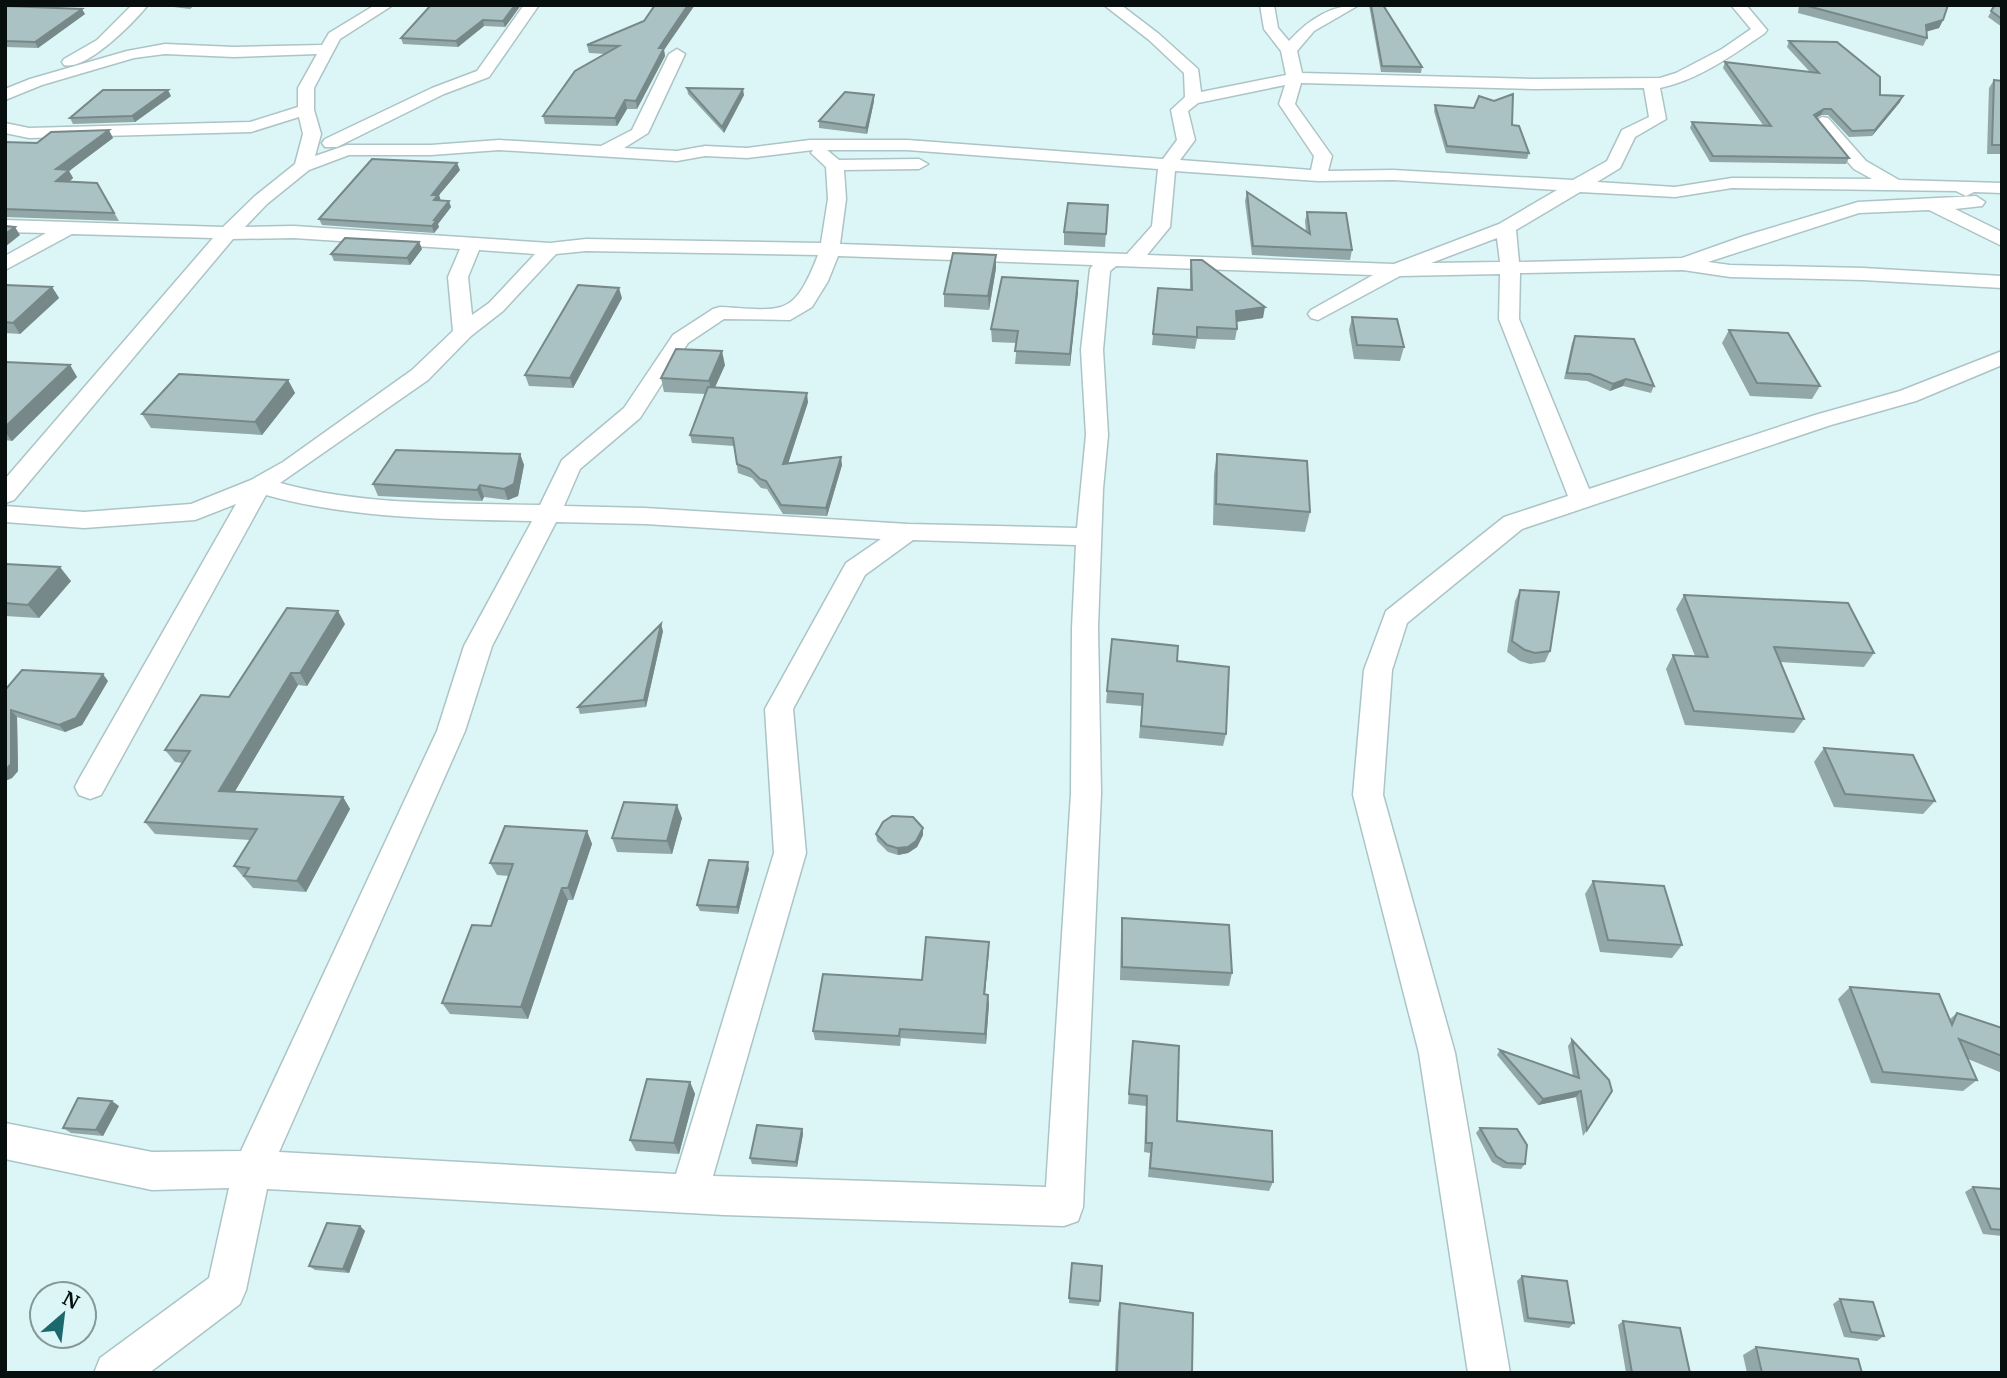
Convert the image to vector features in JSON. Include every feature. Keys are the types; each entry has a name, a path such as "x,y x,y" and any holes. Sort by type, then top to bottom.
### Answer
{"street":[{"path":"36,82 102,43 141,5"},
{"path":"303,166 312,134 306,110 306,88 326,49 334,36 386,5"},
{"path":"5,495 228,233 261,200 303,166 438,91 482,75 532,5"},
{"path":"1111,5 1154,37 1192,72 1193,99"},
{"path":"1267,5 1271,29 1289,50 1295,78 1287,104 1304,131 1323,156 1393,175"},
{"path":"1289,50 1309,28 1352,5"},
{"path":"1133,259 1161,227 1167,166 1186,140 1179,110 1193,99 1295,78 1534,84 1661,83 1682,76 1727,52 1760,30 1738,5"},
{"path":"5,95 36,82 132,54 165,49 234,52 326,49"},
{"path":"600,153 639,133 677,54"},
{"path":"1318,314 1396,270 1506,228 1614,164 1628,134 1658,119 1651,83"},
{"path":"251,127 306,110"},
{"path":"1822,122 1860,165 2002,240"},
{"path":"5,128 29,133 279,127 312,134 339,146 431,150 499,145 677,156 705,151 747,153 810,145 907,145 1318,176 1393,175 1576,188 1675,191 1701,190 1732,183 2002,188"},
{"path":"810,145 835,165 1121,169 1167,166"},
{"path":"1318,176 1323,156"},
{"path":"116,1373 226,1290 252,1170 450,731 478,646 548,514 570,465 632,413 680,339 720,313 783,316 805,303 818,281 830,250 837,199 835,165"},
{"path":"1961,186 2002,229"},
{"path":"1683,264 1751,240 1858,208 1976,202"},
{"path":"5,226 228,233 294,232 550,249 586,245 830,250 1396,270 1683,264 1730,271 1863,274 2002,282"},
{"path":"5,264 68,228"},
{"path":"1506,228 1510,268 1508,320 1581,500"},
{"path":"464,332 458,277 472,244"},
{"path":"5,514 84,520 195,512 259,485 302,459 420,375 464,332 496,307 550,249"},
{"path":"5,1140 152,1171 252,1170 689,1194 1064,1207 1086,793 1085,628 1097,435 1092,350 1100,269 1110,261"},
{"path":"1489,1373 1437,1053 1367,795 1378,670 1395,618 1513,523 1823,420 1908,396 2002,357"},
{"path":"259,485 310,499 398,510 645,516 908,532 1056,534 1089,538"},
{"path":"90,788 259,485"},
{"path":"689,1194 790,853 779,709 855,569 908,532"}],"building":[{"path":"431,5 515,5 503,21 483,20 456,41 401,38"},
{"path":"655,5 688,5 659,48 664,48 636,101 625,100 615,118 543,116 575,71 619,46 587,45 644,21"},
{"path":"1371,5 1383,5 1422,67 1382,66"},
{"path":"1804,5 1948,5 1943,20 1926,25 1927,38"},
{"path":"1995,5 2002,7 2002,19 1991,11"},
{"path":"5,6 82,9 35,42 5,41"},
{"path":"1789,41 1837,42 1880,77 1880,95 1903,96 1875,130 1852,131 1831,109 1824,109 1814,115 1849,158 1713,156 1692,122 1771,126 1725,62 1819,73"},
{"path":"1994,80 2002,81 2002,145 1992,145"},
{"path":"687,88 743,89 722,127"},
{"path":"103,90 168,90 132,116 70,118"},
{"path":"845,92 874,95 866,128 819,121"},
{"path":"1513,94 1512,125 1519,126 1529,153 1447,146 1435,105 1474,108 1479,96 1494,101"},
{"path":"109,130 56,169 69,170 56,181 97,183 114,213 5,209 5,142 37,143 51,132"},
{"path":"372,159 457,163 432,195 438,195 434,200 449,201 432,226 319,219"},
{"path":"1247,192 1310,234 1307,212 1346,213 1352,250 1253,246"},
{"path":"1068,203 1108,205 1106,234 1064,232"},
{"path":"5,226 15,227 5,234"},
{"path":"345,238 419,242 407,258 331,254"},
{"path":"953,253 996,255 988,296 944,294"},
{"path":"1191,260 1202,260 1265,307 1236,311 1237,329 1197,327 1197,337 1153,334 1158,288 1192,290"},
{"path":"1002,277 1078,281 1070,354 1015,351 1018,331 991,329"},
{"path":"5,285 52,287 13,323 5,322"},
{"path":"578,285 619,288 570,378 525,375"},
{"path":"1352,317 1397,319 1404,347 1357,345"},
{"path":"1729,330 1788,333 1820,386 1757,383"},
{"path":"1575,336 1634,339 1654,386 1626,379 1613,384 1590,374 1567,373"},
{"path":"676,349 722,351 709,381 661,378"},
{"path":"5,362 70,365 5,427"},
{"path":"179,374 288,380 255,422 142,414"},
{"path":"708,387 807,393 783,464 841,457 826,508 781,505 766,481 750,469 737,464 733,438 690,435"},
{"path":"396,450 520,454 514,484 504,489 480,485 477,490 373,484"},
{"path":"1217,454 1307,461 1310,512 1216,504"},
{"path":"5,564 60,567 28,605 5,603"},
{"path":"1520,590 1559,592 1550,651 1535,653 1512,641"},
{"path":"1684,595 1848,603 1874,653 1774,647 1804,719 1694,711 1673,655 1708,657"},
{"path":"287,608 338,611 300,673 291,673 219,791 343,797 297,881 244,876 249,868 234,866 257,829 145,822 190,751 165,750 201,695 229,697"},
{"path":"661,624 644,700 578,707"},
{"path":"1112,639 1178,646 1177,661 1229,667 1226,734 1141,726 1143,694 1107,691"},
{"path":"22,670 103,674 76,718 59,725 11,710 11,764 5,771 5,690"},
{"path":"1824,748 1913,755 1935,801 1845,794"},
{"path":"624,802 677,805 667,841 612,838"},
{"path":"892,816 913,817 923,828 916,841 908,847 887,845 876,834 883,822"},
{"path":"505,826 587,831 568,888 562,888 521,1007 442,1003 472,925 491,926 513,864 490,863"},
{"path":"709,860 748,862 737,907 697,905"},
{"path":"1593,881 1664,886 1682,945 1608,940"},
{"path":"1122,918 1229,925 1232,973 1122,967"},
{"path":"926,937 989,942 984,994 988,995 985,1034 900,1029 899,1036 813,1031 823,974 922,980"},
{"path":"1850,987 1939,994 1952,1025 1957,1013 2002,1028 2002,1056 1959,1039 1977,1080 1883,1072"},
{"path":"1572,1040 1609,1080 1612,1091 1587,1130 1581,1091 1543,1099 1500,1050 1579,1078"},
{"path":"1133,1041 1179,1046 1177,1121 1272,1131 1273,1182 1150,1168 1152,1143 1146,1143 1147,1096 1129,1094"},
{"path":"647,1079 690,1082 674,1143 630,1140"},
{"path":"78,1098 112,1101 96,1130 63,1128"},
{"path":"757,1125 802,1129 796,1162 750,1158"},
{"path":"1480,1128 1517,1129 1527,1145 1525,1164 1507,1163 1496,1156"},
{"path":"1973,1187 2002,1189 2002,1230 1991,1229"},
{"path":"327,1223 360,1226 343,1269 309,1266"},
{"path":"1072,1263 1102,1266 1100,1301 1069,1298"},
{"path":"1522,1276 1567,1281 1574,1323 1528,1318"},
{"path":"1840,1299 1873,1302 1884,1336 1851,1332"},
{"path":"1120,1303 1193,1313 1192,1373 1117,1373"},
{"path":"1623,1321 1680,1328 1690,1373 1632,1373"},
{"path":"1756,1347 1858,1359 1862,1373 1762,1373"}]}
